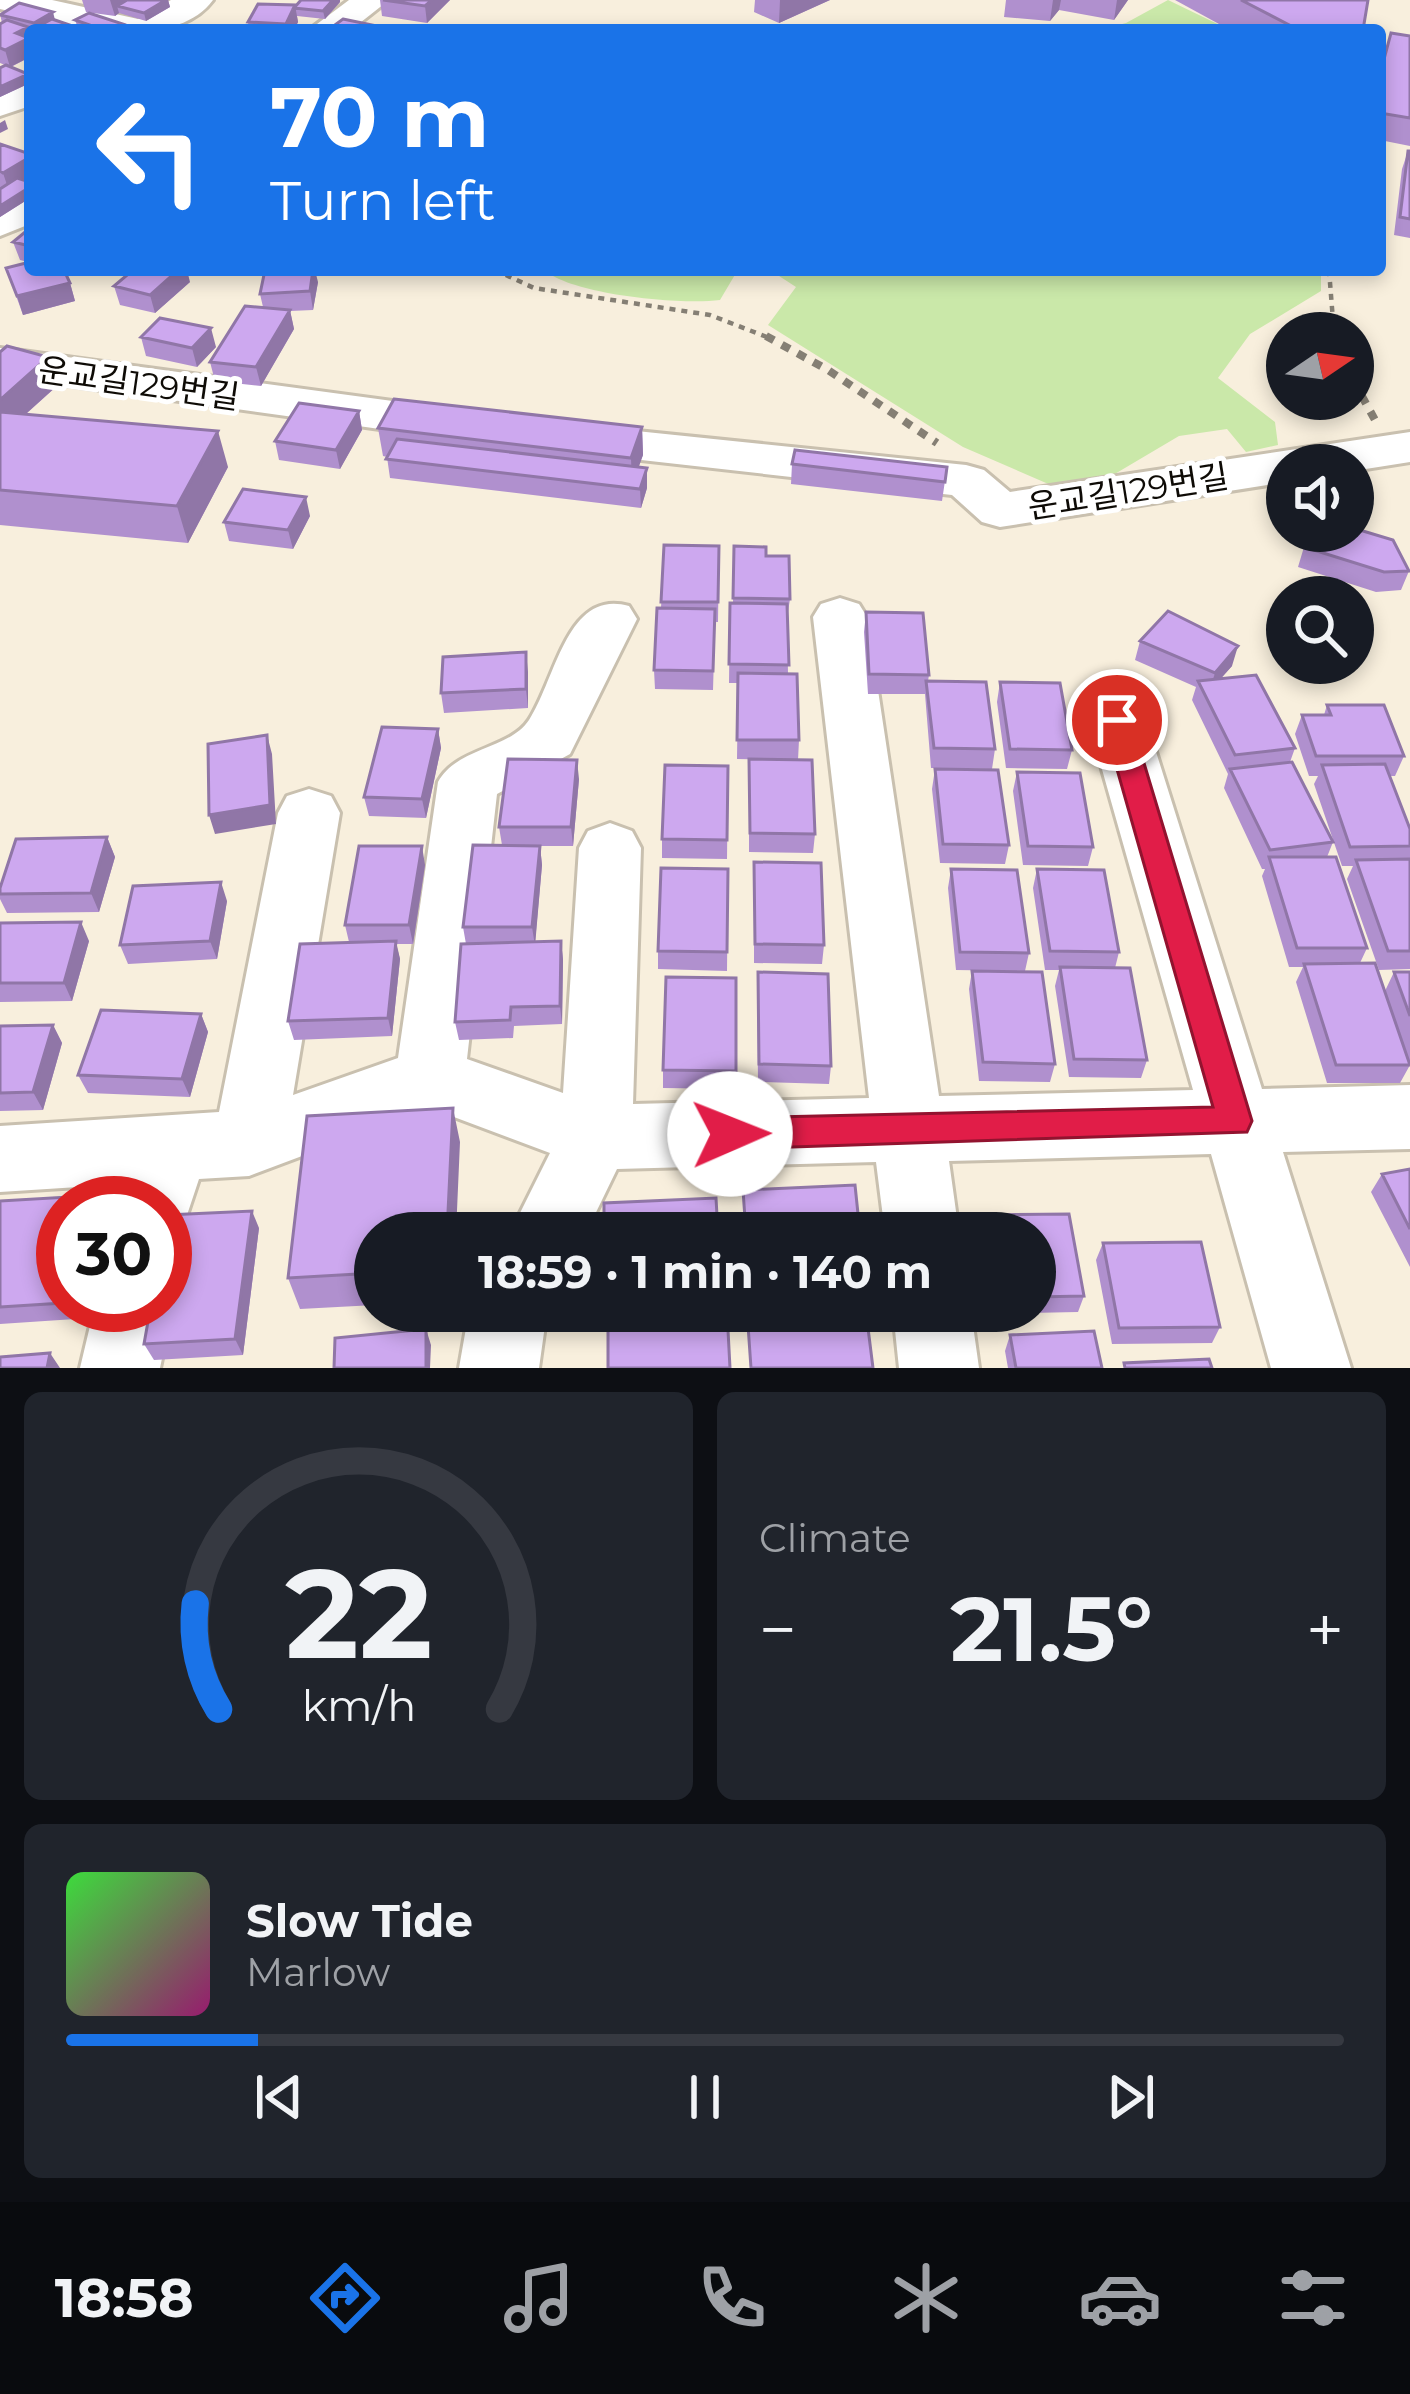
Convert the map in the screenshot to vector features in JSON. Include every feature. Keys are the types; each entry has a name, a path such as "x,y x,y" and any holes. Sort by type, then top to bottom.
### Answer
{"street":[{"path":"154,24 196,0"},
{"path":"336,24 372,0"},
{"path":"5,2 113,24"},
{"name":"운교길129번길","path":"0,362 512,432 967,481 1000,510 1409,447"},
{"path":"840,617 919,1212"},
{"path":"430,1077 469,782 549,739 592,646 610,620"},
{"path":"1117,720 1311,1368"},
{"path":"249,1143 309,813"},
{"path":"558,1212 596,1137 610,848"},
{"path":"0,1159 163,1176 430,1077 596,1137 1410,1117"},
{"path":"120,1368 128,1332"},
{"path":"500,1368 505,1332"},
{"path":"935,1332 939,1368"}],"path":[{"path":"502,276 513,286 655,304 756,331 954,454 967,481"},
{"path":"1329,276 1332,312"}],"green space":[{"path":"1168,0 1218,24 1122,24"},
{"path":"553,276 734,276 720,300 628,296"},
{"path":"779,276 1321,276 1321,291 1286,312 1266,312 1266,324 1250,334 1218,378 1266,415 1266,420 1275,422 1278,444 1246,452 1227,429 1179,436 1108,478 1053,486 963,447 768,325 796,287"}],"building":[{"path":"127,0 166,0 144,13 117,6"},
{"path":"301,0 333,0 323,11 294,8"},
{"path":"383,0 432,0 425,6"},
{"path":"1241,0 1368,0 1364,24 1287,24"},
{"path":"19,3 53,12 34,23 0,15"},
{"path":"258,4 295,5 286,24 248,22"},
{"path":"89,13 123,24 87,24 75,20"},
{"path":"7,20 24,26 16,33 24,40 0,48 0,24"},
{"path":"1391,33 1410,36 1410,118 1386,114 1386,52"},
{"path":"6,65 24,76 0,87 0,68"},
{"path":"0,144 24,152 24,161 0,171"},
{"path":"1410,151 1410,219 1400,217"},
{"path":"17,178 24,180 24,191 0,206 0,189"},
{"path":"24,264 24,276 67,276 70,283 17,296 6,268"},
{"path":"126,276 171,276 150,295 114,286"},
{"path":"264,276 312,276 310,291 260,294"},
{"path":"245,306 290,310 256,367 210,362"},
{"path":"160,318 211,328 192,348 141,337"},
{"path":"7,346 48,357 0,400 0,352"},
{"path":"394,399 642,427 631,458 378,428"},
{"path":"299,403 359,411 336,450 275,441"},
{"path":"0,412 218,431 177,506 0,490"},
{"path":"397,439 647,468 640,489 386,459"},
{"path":"795,450 947,467 945,482 792,464"},
{"path":"243,489 306,497 288,530 224,522"},
{"path":"1374,534 1393,540 1409,571 1384,572 1320,552 1374,552"},
{"path":"664,545 719,546 718,602 661,602"},
{"path":"734,546 766,547 766,556 789,556 790,599 733,598"},
{"path":"730,603 787,604 789,665 729,664"},
{"path":"657,608 715,609 713,671 654,670"},
{"path":"1168,611 1238,646 1215,673 1140,641"},
{"path":"866,612 923,613 929,675 869,674"},
{"path":"526,652 526,689 441,693 443,657"},
{"path":"738,673 797,674 799,740 737,740"},
{"path":"1256,675 1295,748 1235,755 1198,681"},
{"path":"926,681 986,682 995,749 934,748"},
{"path":"1000,682 1060,683 1072,750 1010,749"},
{"path":"1327,705 1384,705 1404,756 1316,756 1302,715 1331,715"},
{"path":"382,727 438,729 422,799 364,797"},
{"path":"267,735 270,805 209,815 208,744"},
{"path":"508,759 577,760 571,827 499,827"},
{"path":"749,759 812,760 815,834 750,833"},
{"path":"1292,762 1333,842 1270,850 1230,769"},
{"path":"1385,764 1410,829 1410,846 1350,847 1322,765"},
{"path":"665,765 728,766 727,840 662,839"},
{"path":"935,769 998,770 1009,845 943,844"},
{"path":"1017,772 1080,773 1093,847 1028,846"},
{"path":"107,837 91,893 0,894 16,839"},
{"path":"473,845 540,846 532,927 463,927"},
{"path":"359,846 422,846 409,925 345,925"},
{"path":"1269,857 1336,857 1367,948 1297,948"},
{"path":"1410,859 1410,951 1388,951 1356,860"},
{"path":"754,862 821,863 824,945 755,944"},
{"path":"661,868 728,869 727,952 658,951"},
{"path":"951,869 1017,870 1029,953 960,952"},
{"path":"1037,869 1104,870 1119,952 1050,951"},
{"path":"221,882 210,941 120,945 133,886"},
{"path":"81,922 64,983 0,983 0,923"},
{"path":"396,941 388,1018 288,1021 300,944"},
{"path":"561,941 560,1006 511,1007 510,1020 455,1022 461,944"},
{"path":"1375,963 1410,1065 1336,1065 1304,964"},
{"path":"1060,967 1130,968 1147,1060 1074,1059"},
{"path":"972,971 1042,972 1055,1064 983,1062"},
{"path":"758,972 828,974 831,1066 759,1064"},
{"path":"1394,972 1410,972 1410,1016"},
{"path":"666,977 736,978 736,1071 663,1070"},
{"path":"101,1010 201,1014 182,1079 78,1075"},
{"path":"53,1025 33,1092 0,1093 0,1026"},
{"path":"453,1108 448,1212 354,1212 354,1274 288,1278 307,1116"},
{"path":"1410,1169 1410,1229 1382,1174"},
{"path":"855,1185 858,1212 745,1212 743,1190"},
{"path":"716,1198 717,1212 604,1212 604,1203"},
{"path":"36,1199 36,1305 0,1307 0,1201"},
{"path":"252,1211 235,1339 144,1344 146,1332 192,1332 192,1214"},
{"path":"1056,1214 1069,1214 1084,1296 1056,1297"},
{"path":"1201,1242 1220,1327 1119,1328 1103,1243"},
{"path":"1094,1331 1102,1368 1016,1368 1010,1335"},
{"path":"426,1332 426,1368 334,1368 335,1338"},
{"path":"608,1332 728,1332 730,1368 608,1368"},
{"path":"748,1332 868,1332 873,1368 751,1368"},
{"path":"50,1353 47,1368 0,1368 0,1357"},
{"path":"1209,1359 1212,1368 1125,1368 1124,1363"}],"route":[{"path":"730,1134 1234,1121 1117,720"}]}
